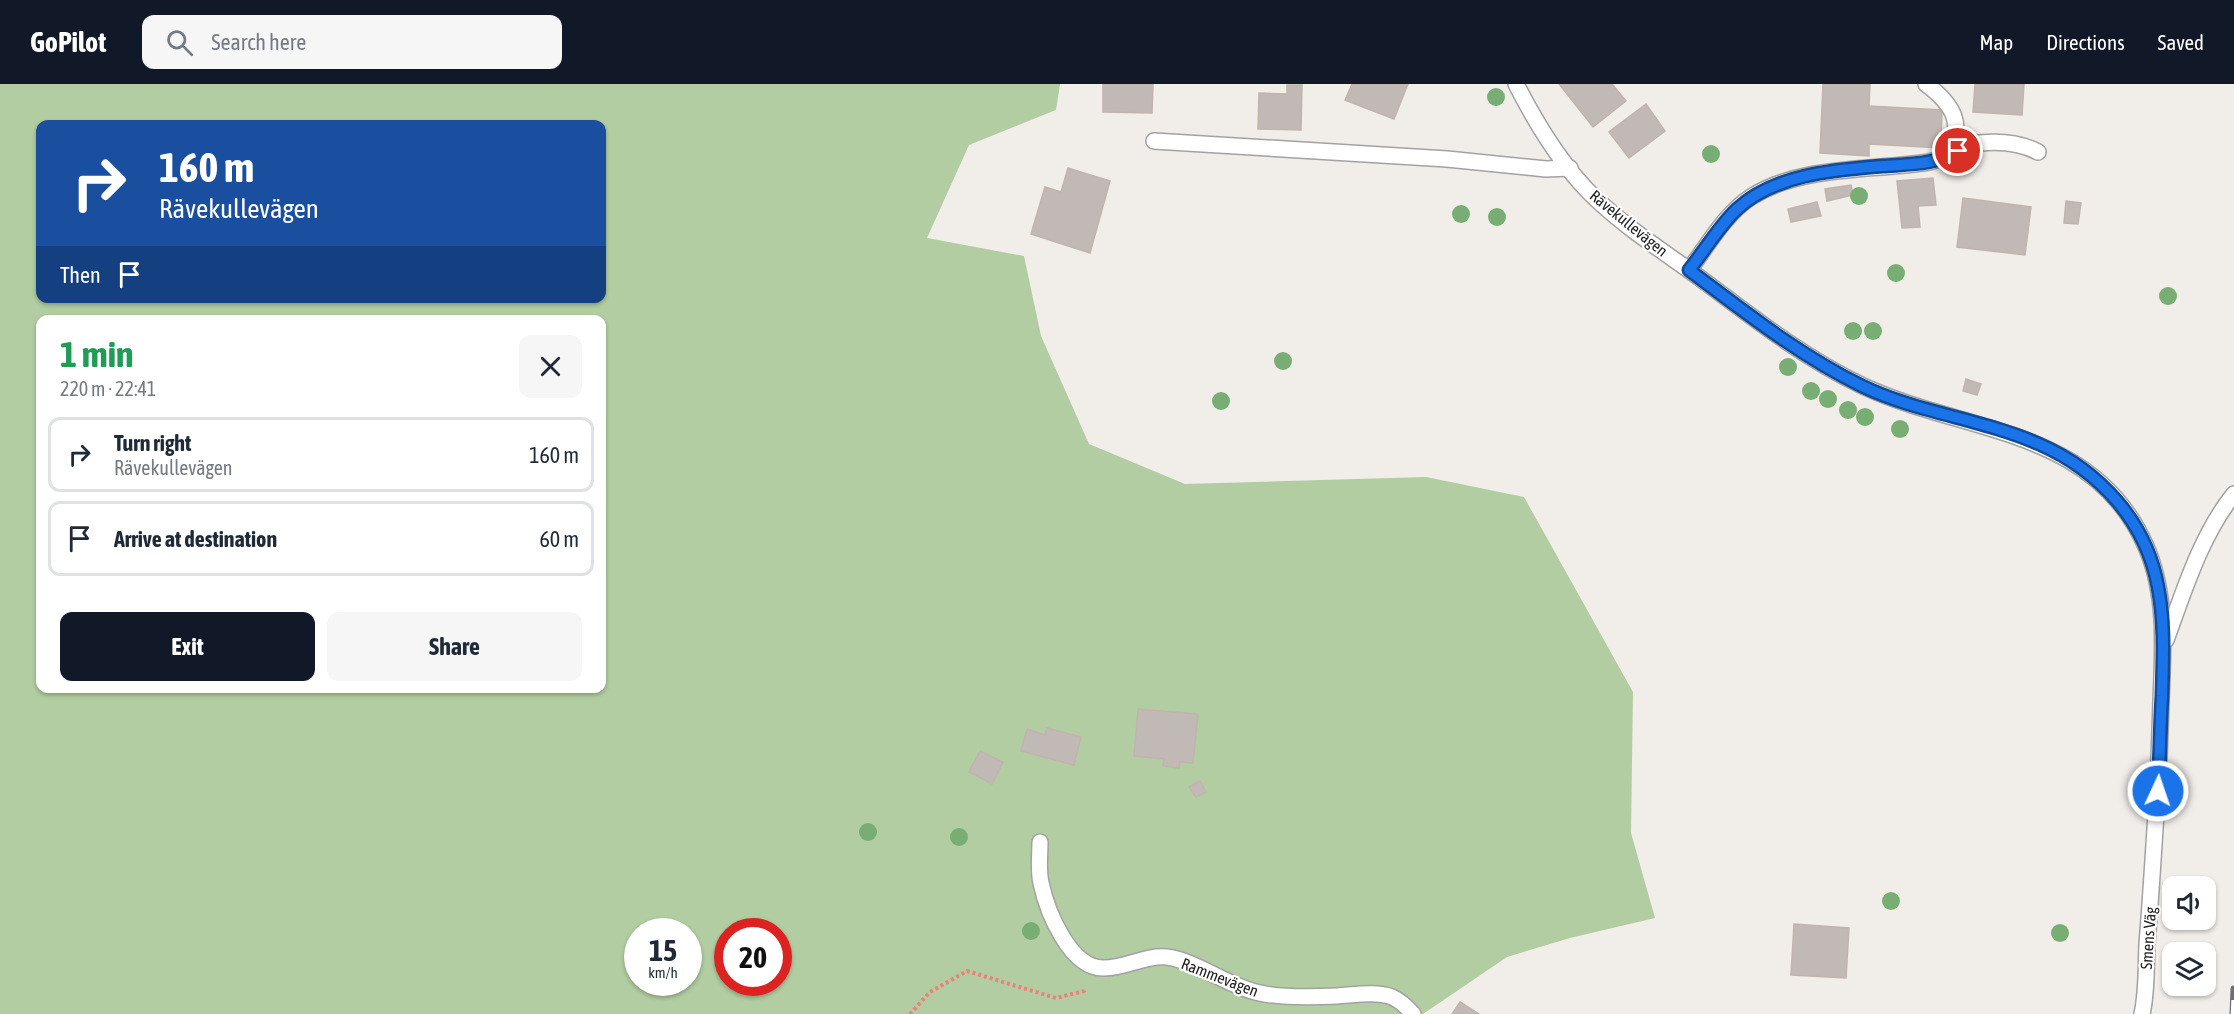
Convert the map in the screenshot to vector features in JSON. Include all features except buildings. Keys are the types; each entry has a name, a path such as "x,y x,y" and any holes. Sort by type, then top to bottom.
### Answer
{"lane":[{"name":"Rävekullevägen","path":"1516,84 1551,143 1594,198 1646,241 1689,270"},
{"path":"1926,84 1943,97 1952,110 1957,135 1949,156"},
{"path":"1154,141 1435,158 1546,169 1569,168"},
{"path":"1689,270 1728,218 1751,198 1772,186 1842,170 1931,162 1967,147 1995,142 2024,144 2038,152"},
{"name":"Smens Väg","path":"1689,270 1757,321 1822,364 1863,386 1904,403 2038,444 2091,474 2126,510 2148,551 2159,588 2163,646 2159,769 2142,1014"},
{"path":"2163,646 2209,534 2223,508 2234,494"},
{"path":"1040,842 1040,881 1051,914 1070,950 1086,965 1094,966"},
{"name":"Rammevägen","path":"1094,966 1104,968 1143,958 1168,957 1197,967 1234,985 1264,994 1311,997 1366,994 1389,996 1403,1003 1413,1014"}],"path":[{"path":"910,1014 930,992 967,970 1056,998 1084,991 1094,966"}],"green space":[{"path":"0,84 1060,84 1056,110 969,145 927,238 1024,256 1041,336 1089,444 1185,484 1426,477 1524,497 1633,692 1631,833 1655,918 1570,938 1507,957 1423,1014 0,1014"}],"railway":[{"path":"2233,1014 2234,989"}],"route":[{"path":"1958,151 1931,162 1842,170 1772,186 1751,198 1728,218 1689,270 1757,321 1822,364 1863,386 1904,403 2038,444 2091,474 2110,492 2126,510 2138,530 2148,551 2159,588 2163,646 2158,791"}]}
